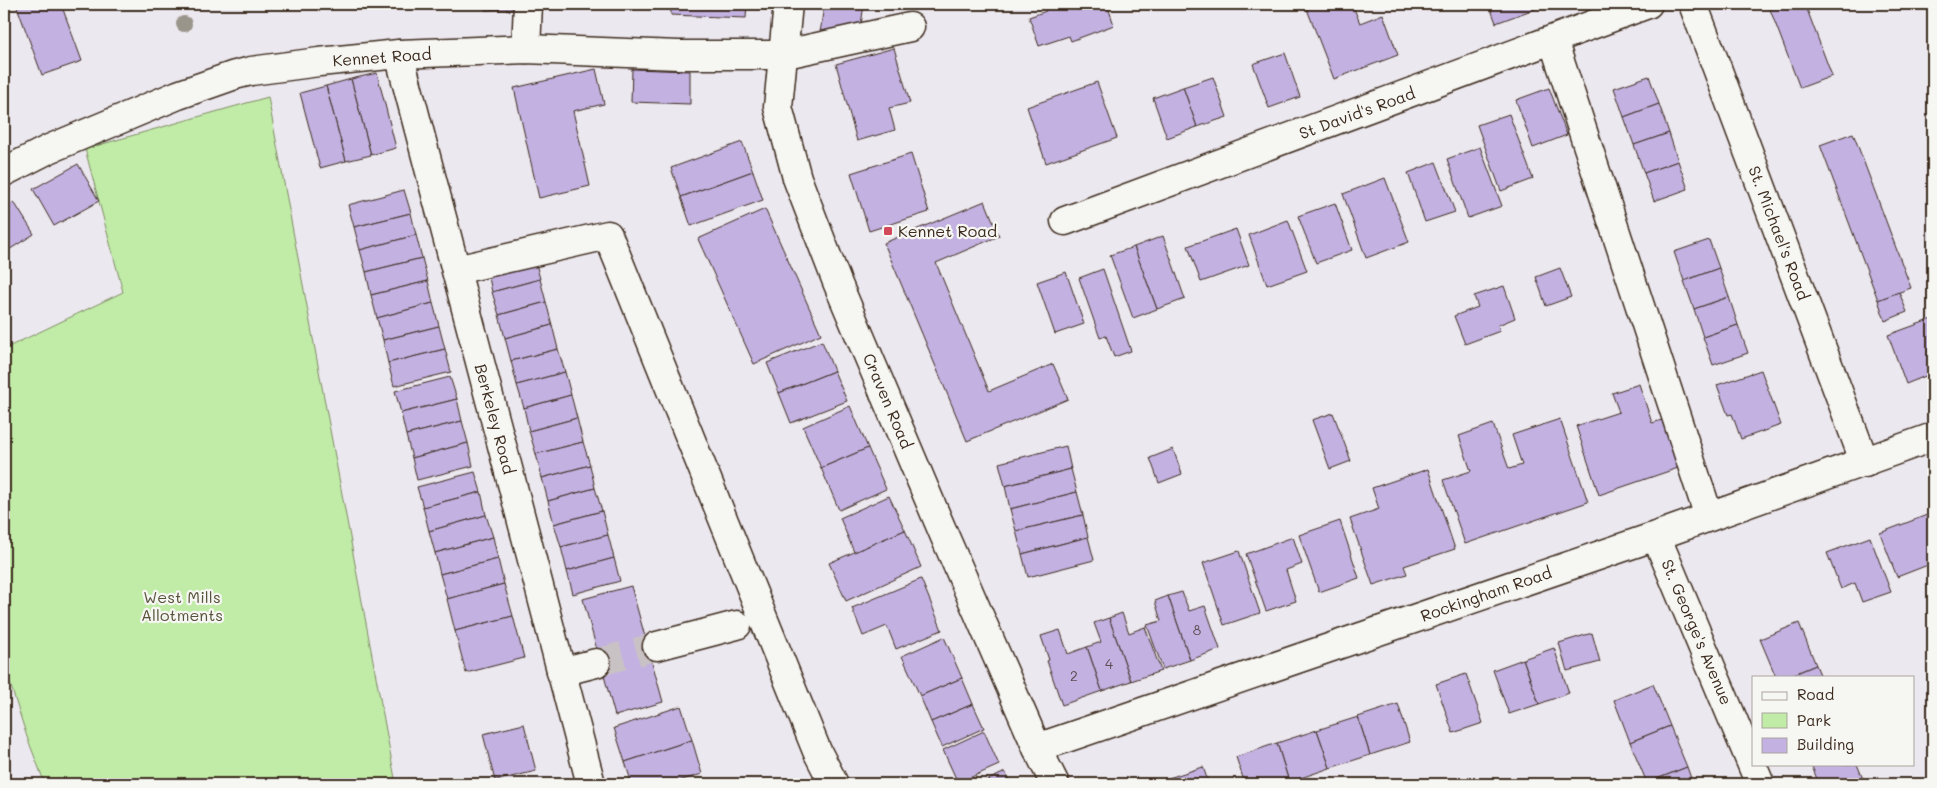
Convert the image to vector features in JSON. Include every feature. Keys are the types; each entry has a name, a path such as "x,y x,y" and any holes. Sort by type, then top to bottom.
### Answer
{"street":[{"path":"526,49 528,4"},
{"name":"Craven Road","path":"788,4 781,55 778,106 798,178 838,282 1037,748 1055,784"},
{"name":"St David's Road","path":"1066,223 1648,4"},
{"name":"St. Michael's Road","path":"1693,4 1864,463"},
{"name":"Kennet Road","path":"4,172 49,149 100,127 178,95 235,75 319,62 400,54 526,49 678,55 781,55 910,27"},
{"path":"1553,40 1709,517"},
{"name":"Berkeley Road","path":"400,54 591,784"},
{"path":"456,270 608,235 817,751 834,784"},
{"name":"Rockingham Road","path":"1037,748 1656,536 1933,437"},
{"name":"St. George's Avenue","path":"1656,536 1752,765"},
{"path":"657,646 736,625"},
{"path":"561,672 596,663"},
{"name":"St. George's Avenue","path":"1752,766 1760,784"}],"green space":[{"name":"West Mills Allotments","path":"268,97 396,784 45,784 27,737 4,664 4,349 123,292 85,149"}],"building":[{"path":"16,4 61,4 82,61 42,75"},
{"path":"485,4 520,4 520,9 485,10"},
{"path":"671,4 747,4 746,18 671,15"},
{"path":"824,4 864,4 861,25 820,34"},
{"path":"1058,4 1107,4 1114,25 1071,41 1069,36 1039,46 1029,17 1046,11 1045,8"},
{"path":"1305,4 1352,4 1360,23 1383,14 1398,55 1334,79"},
{"path":"1489,4 1548,4 1496,23"},
{"path":"1768,4 1805,4 1832,76 1800,88"},
{"path":"894,48 910,103 889,108 895,130 857,141 836,64"},
{"path":"1285,53 1300,97 1269,108 1253,64"},
{"path":"596,69 604,104 573,111 590,186 539,198 514,88"},
{"path":"632,69 690,71 690,104 631,102"},
{"path":"377,73 396,148 371,155 351,79"},
{"path":"1649,76 1659,104 1624,117 1614,88"},
{"path":"1213,77 1227,117 1197,127 1183,87"},
{"path":"351,79 371,155 346,161 326,86"},
{"path":"1097,82 1117,138 1046,163 1027,107"},
{"path":"326,86 346,161 320,168 300,93"},
{"path":"1183,87 1197,127 1167,138 1153,98"},
{"path":"1549,88 1567,135 1533,148 1516,100"},
{"path":"1659,104 1669,133 1634,145 1624,117"},
{"path":"1509,114 1533,179 1501,191 1477,125"},
{"path":"1669,133 1678,161 1644,173 1634,145"},
{"path":"1853,133 1911,288 1878,300 1820,145"},
{"path":"742,142 753,171 681,197 671,168"},
{"path":"1480,147 1502,206 1468,218 1447,159"},
{"path":"911,154 929,212 869,231 851,173"},
{"path":"1678,161 1688,189 1654,201 1644,173"},
{"path":"1436,162 1455,212 1425,222 1408,173"},
{"path":"78,164 99,201 54,226 33,189"},
{"path":"753,171 763,200 691,226 681,197"},
{"path":"1385,178 1409,242 1366,258 1343,194"},
{"path":"404,190 411,213 354,227 348,205"},
{"path":"985,201 999,236 936,263 989,391 1053,364 1068,399 967,441 884,243"},
{"path":"14,202 34,234 4,253 4,209"},
{"path":"1335,203 1352,250 1316,263 1298,216"},
{"path":"765,209 821,334 754,364 698,239"},
{"path":"411,213 416,235 360,250 354,227"},
{"path":"1288,220 1307,271 1267,285 1249,235"},
{"path":"1236,229 1249,265 1201,282 1188,246"},
{"path":"416,235 422,258 366,272 360,250"},
{"path":"1163,236 1185,299 1157,309 1134,247"},
{"path":"1709,240 1719,268 1684,281 1674,252"},
{"path":"1134,247 1157,309 1133,318 1110,255"},
{"path":"534,256 540,279 492,292 487,268"},
{"path":"422,258 428,281 371,295 366,272"},
{"path":"1560,268 1571,297 1546,306 1536,277"},
{"path":"1719,268 1729,297 1694,309 1684,281"},
{"path":"1103,269 1131,351 1114,357 1106,336 1100,338 1079,278"},
{"path":"1066,272 1084,324 1055,334 1037,282"},
{"path":"540,279 546,302 499,315 492,292"},
{"path":"428,281 433,303 377,318 371,295"},
{"path":"1504,286 1515,318 1498,325 1500,331 1465,344 1454,316 1478,307 1474,296"},
{"path":"1899,292 1907,312 1885,321 1878,300"},
{"path":"1729,297 1738,325 1703,337 1694,309"},
{"path":"546,302 552,325 505,338 499,315"},
{"path":"433,303 439,326 383,340 377,318"},
{"path":"1932,319 1933,373 1906,384 1888,335"},
{"path":"552,325 558,349 511,361 505,338"},
{"path":"1738,325 1748,353 1713,365 1703,337"},
{"path":"439,326 445,349 388,363 383,340"},
{"path":"822,341 834,371 779,393 767,363"},
{"path":"445,349 451,372 394,386 388,363"},
{"path":"558,349 565,372 517,385 511,361"},
{"path":"1761,370 1781,425 1741,439 1732,414 1728,415 1717,385"},
{"path":"834,371 847,401 791,423 779,393"},
{"path":"565,372 571,395 524,408 517,385"},
{"path":"450,377 457,399 401,413 395,391"},
{"path":"1639,384 1652,423 1662,420 1678,468 1599,495 1576,426 1619,412 1612,393"},
{"path":"571,395 577,418 529,431 524,408"},
{"path":"457,399 462,421 406,435 401,413"},
{"path":"850,406 868,448 821,468 803,427"},
{"path":"1333,413 1351,461 1330,469 1312,420"},
{"path":"577,418 583,442 536,454 529,431"},
{"path":"1560,419 1588,502 1465,544 1443,480 1471,471 1459,436 1493,424 1509,469 1522,465 1512,435"},
{"path":"462,421 468,443 412,458 406,435"},
{"path":"583,442 590,465 542,478 536,454"},
{"path":"468,443 473,466 417,480 412,458"},
{"path":"1066,446 1071,469 1005,486 999,463"},
{"path":"868,448 886,489 839,510 821,468"},
{"path":"1173,449 1182,474 1159,483 1150,458"},
{"path":"590,465 595,488 548,501 542,478"},
{"path":"1071,469 1077,492 1010,509 1005,486"},
{"path":"1428,469 1455,549 1404,566 1407,574 1373,585 1350,519 1379,509 1372,488"},
{"path":"475,472 481,492 423,507 417,487"},
{"path":"595,488 602,511 554,524 548,501"},
{"path":"481,492 486,515 429,531 423,507"},
{"path":"1077,492 1083,515 1016,531 1010,509"},
{"path":"889,496 905,530 854,552 840,518"},
{"path":"602,511 608,535 561,547 554,524"},
{"path":"486,515 493,537 435,553 429,531"},
{"path":"1083,515 1088,537 1022,554 1016,531"},
{"path":"1927,515 1933,531 1933,563 1897,577 1880,533"},
{"path":"1340,521 1359,578 1319,592 1299,535"},
{"path":"905,530 921,567 846,601 829,563"},
{"path":"608,535 614,558 567,571 561,547"},
{"path":"493,537 498,559 440,574 435,553"},
{"path":"1088,537 1094,560 1028,577 1022,554"},
{"path":"1293,537 1302,564 1286,570 1296,601 1266,611 1246,554"},
{"path":"1870,537 1891,592 1862,602 1855,583 1841,589 1827,553"},
{"path":"1239,551 1260,613 1224,625 1203,563"},
{"path":"614,558 620,581 573,594 567,571"},
{"path":"498,559 504,584 447,599 440,574"},
{"path":"921,579 942,630 896,649 887,626 863,636 852,608"},
{"path":"504,584 513,616 455,631 447,599"},
{"path":"631,586 663,702 615,716 583,599"},
{"path":"1182,592 1189,611 1205,606 1220,649 1190,660 1168,596"},
{"path":"1168,596 1190,660 1163,669 1147,625 1161,621 1155,601"},
{"path":"1122,613 1129,633 1145,627 1161,671 1131,681 1109,618"},
{"path":"513,616 524,658 466,673 455,631"},
{"path":"1109,618 1131,681 1102,691 1087,647 1101,642 1094,623"},
{"path":"1799,623 1816,665 1789,676 1776,676 1760,639"},
{"path":"1060,630 1068,654 1087,647 1102,691 1062,705 1047,661 1049,660 1041,636"},
{"path":"1592,633 1600,662 1567,671 1559,643"},
{"path":"944,637 962,678 920,696 902,656"},
{"path":"1554,648 1569,693 1539,704 1523,659"},
{"path":"1523,659 1539,704 1509,714 1493,670"},
{"path":"1816,665 1821,676 1789,676"},
{"path":"1466,674 1483,723 1453,733 1436,684"},
{"path":"962,678 973,704 931,722 920,696"},
{"path":"1653,684 1670,726 1630,742 1614,700"},
{"path":"973,704 984,728 942,747 931,722"},
{"path":"1398,704 1410,742 1370,755 1358,717"},
{"path":"681,706 692,740 625,762 614,728"},
{"path":"1358,717 1370,755 1330,768 1317,730"},
{"path":"524,724 536,771 495,781 483,734"},
{"path":"1670,726 1687,767 1647,783 1630,742"},
{"path":"1317,730 1330,768 1289,782 1277,743"},
{"path":"984,731 999,765 958,783 943,750"},
{"path":"692,740 702,774 669,784 632,784 625,762"},
{"path":"1277,743 1289,782 1282,784 1245,784 1236,757"},
{"path":"1812,766 1858,766 1865,784 1819,784"},
{"path":"1203,767 1209,784 1160,784 1159,781"},
{"path":"1687,767 1693,784 1647,783"},
{"path":"1005,772 1011,784 980,784"}],"tunnel":[{"path":"596,663 657,646"}],"place":[{"name":"Kennet Road","path":"888,231"}]}
